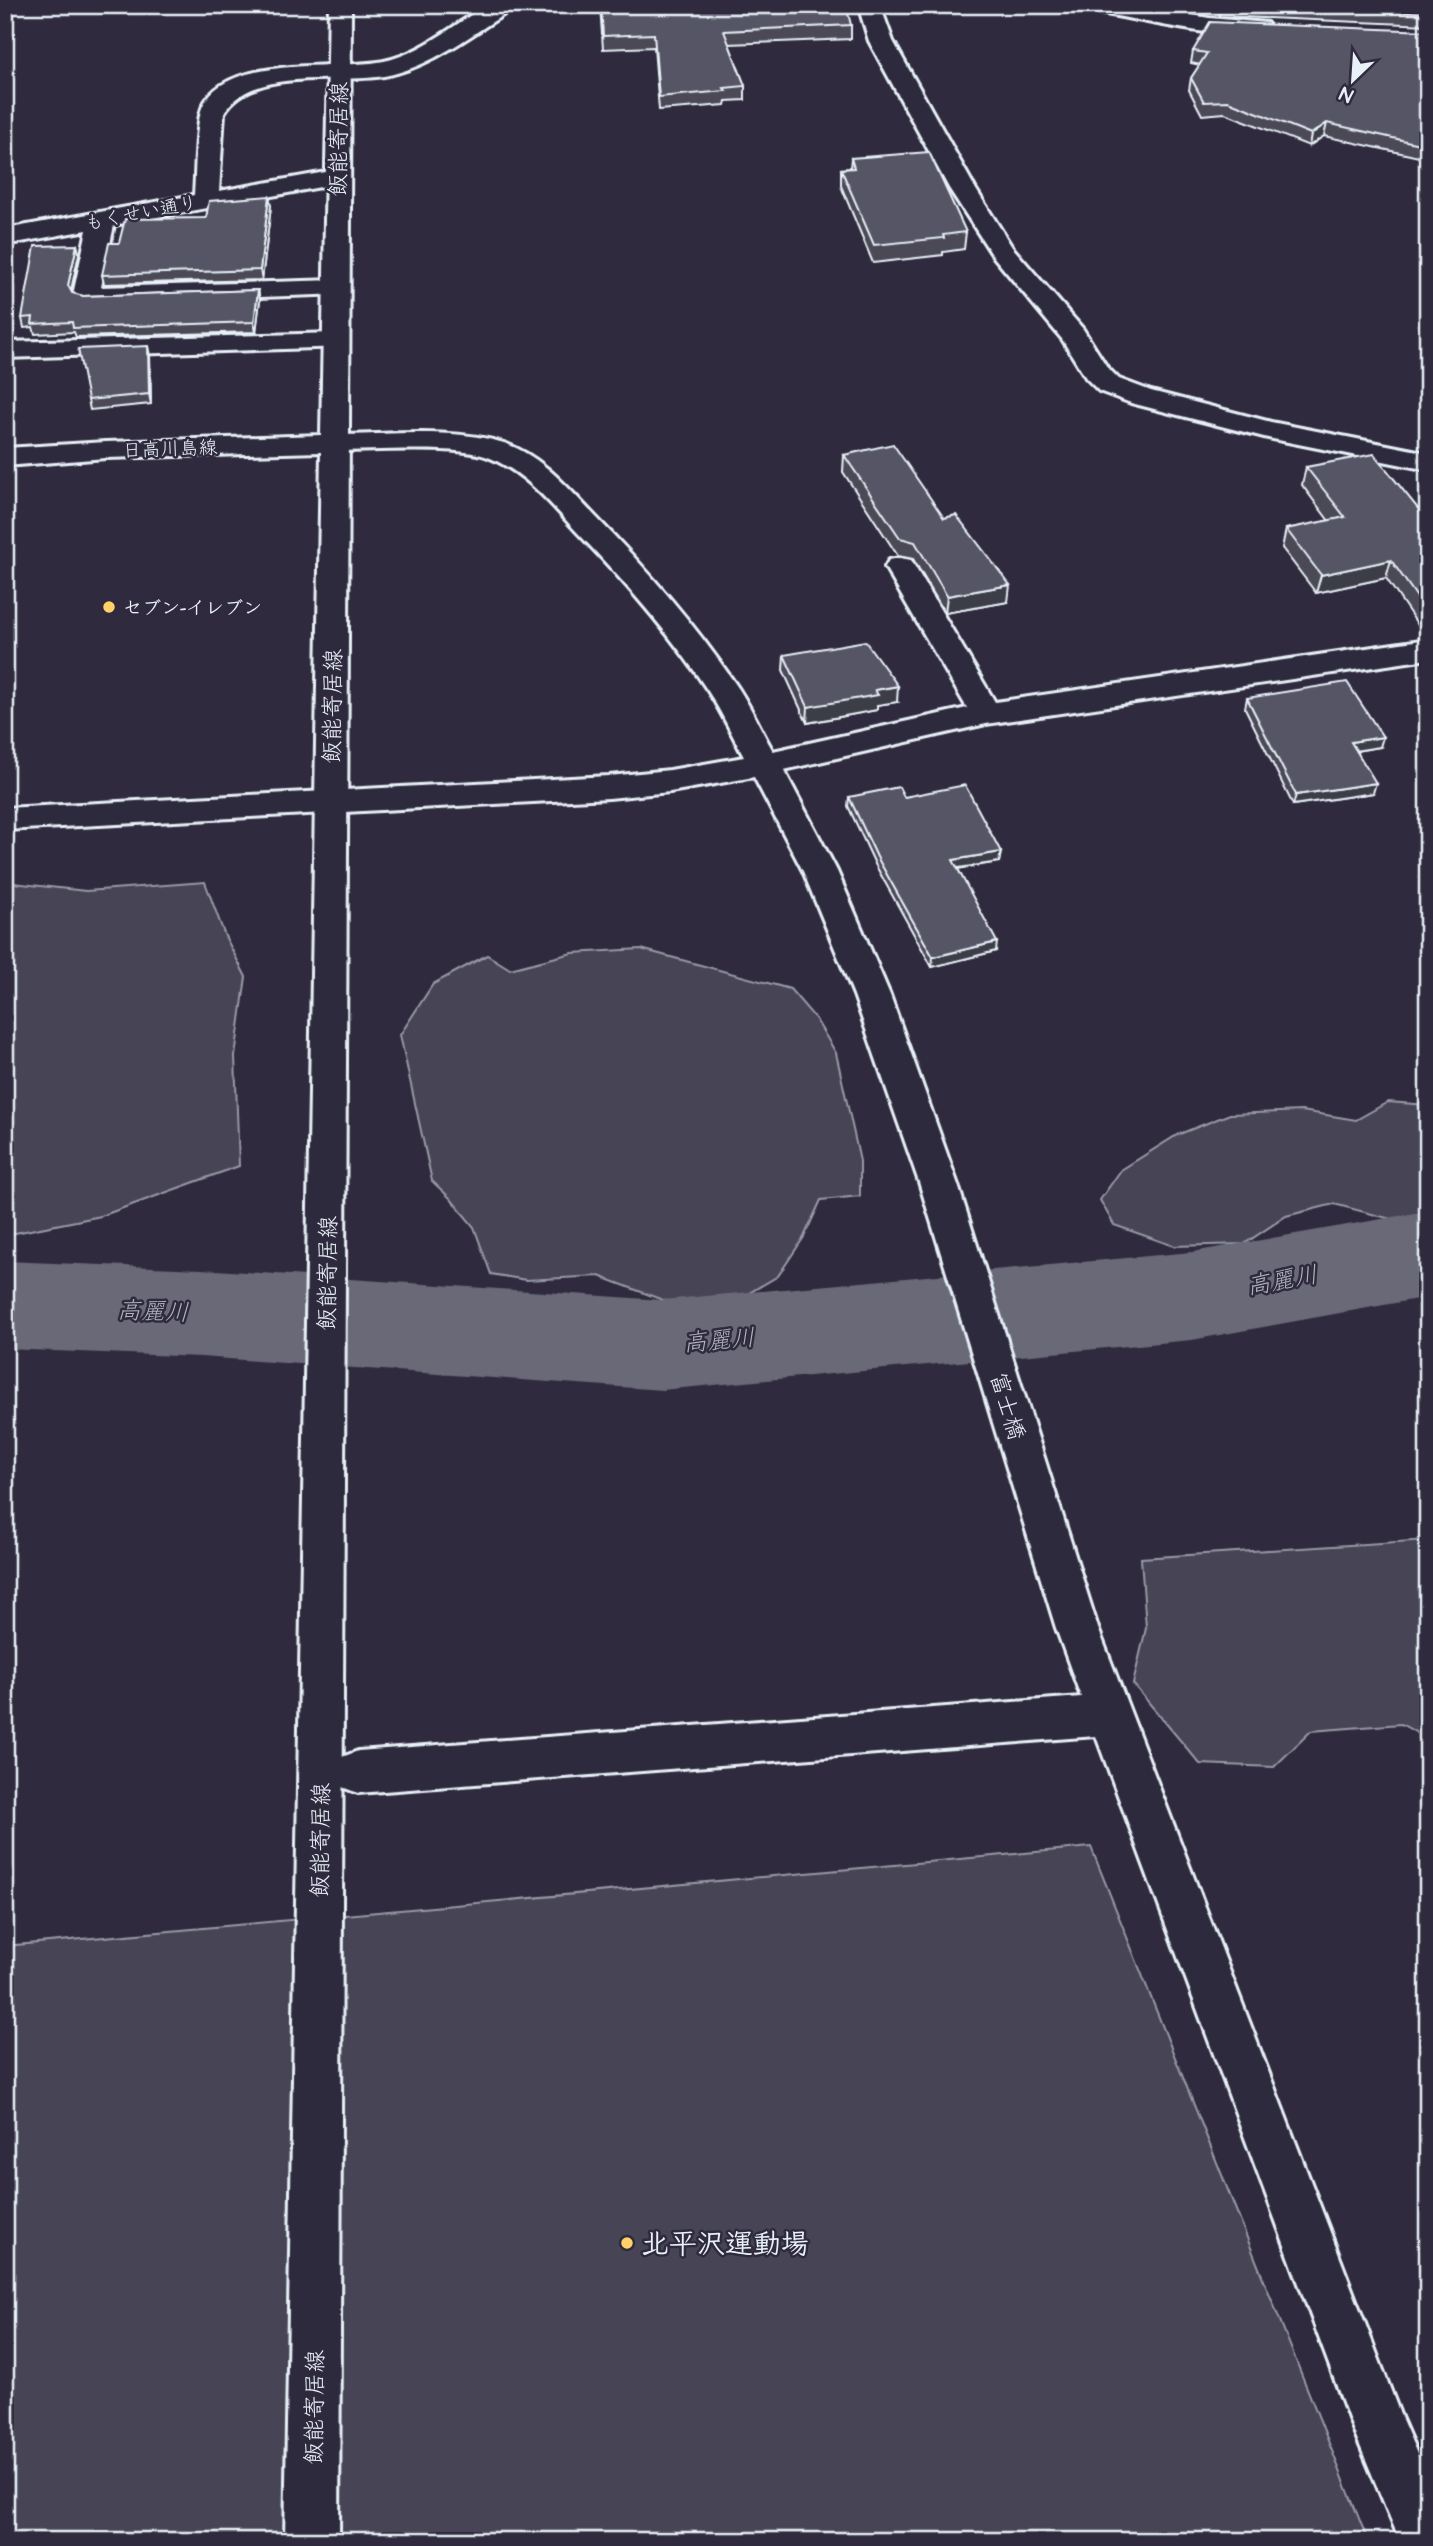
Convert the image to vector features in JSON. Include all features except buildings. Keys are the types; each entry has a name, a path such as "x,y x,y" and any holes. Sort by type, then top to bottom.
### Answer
{"street":[{"name":"飯能寄居線","path":"312,2541 340,5"},
{"name":"もくせい通り","path":"5,237 206,199 212,113 220,99 254,79 383,69 411,61 503,5"},
{"path":"869,5 881,41 962,188 1002,251 1073,335 1096,372 1108,385 1141,397 1268,430 1428,462"},
{"path":"1095,5 1209,24 1278,29"},
{"path":"206,199 337,177"},
{"path":"102,220 86,295 336,288"},
{"path":"5,350 336,341"},
{"name":"日高川島線","path":"5,457 106,450 335,443 464,443 496,450 527,466 548,484 613,552 674,622 723,688 764,764"},
{"path":"900,567 986,714"},
{"path":"5,819 608,788 670,781 764,764 986,714 1428,649"},
{"name":"富士橋","path":"764,764 820,871 861,970 939,1185 1077,1628 1377,2424 1427,2541"},
{"path":"358,1772 1110,1715"}],"shaded area":[{"path":"205,882 225,936 246,977 235,1056 239,1166 101,1216 5,1235 5,889 13,883 86,891"},
{"path":"641,949 790,989 815,1018 836,1053 860,1161 860,1196 821,1200 804,1237 778,1276 737,1300 684,1308 599,1276 526,1280 491,1274 474,1227 432,1181 400,1035 433,984 487,955 510,969 572,953"},
{"path":"1388,1102 1428,1105 1428,1212 1391,1219 1334,1204 1286,1216 1244,1244 1174,1246 1114,1225 1100,1200 1121,1170 1177,1135 1230,1114 1302,1111 1356,1120"},
{"path":"1428,1540 1428,1739 1401,1724 1311,1731 1274,1767 1200,1764 1133,1684 1146,1628 1141,1558"},
{"name":"北平沢運動場","path":"1091,1847 1368,2541 5,2541 5,1946"}],"waterway":[{"name":"高麗川","path":"5,1305 201,1313 662,1345 1192,1296 1428,1254"}],"place":[{"name":"セブン-イレブン","path":"109,607"},
{"name":"北平沢運動場","path":"627,2243"}]}
